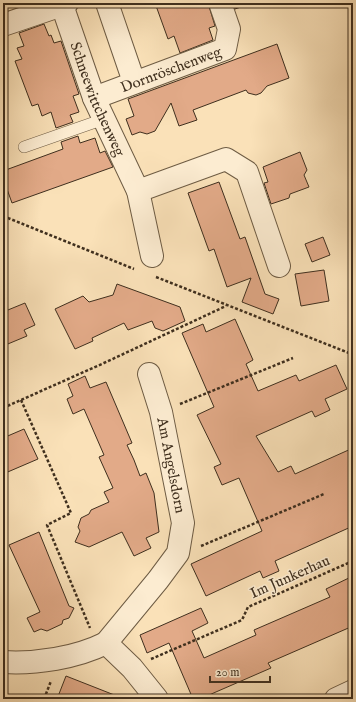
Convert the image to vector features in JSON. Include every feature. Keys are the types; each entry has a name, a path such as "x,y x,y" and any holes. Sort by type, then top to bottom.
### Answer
{"street":[{"path":"107,3 134,82"},
{"name":"Dornröschenweg","path":"94,98 134,82 225,50 229,29 220,3"},
{"name":"Schneewittchenweg","path":"3,25 64,4 94,98 138,191 151,265"},
{"path":"138,191 226,159 247,172 279,266"},
{"name":"Am Angelsdorn","path":"102,644 158,580 178,553 183,523 161,412 149,374"},
{"path":"3,662 40,661 102,644 132,668 157,699"},
{"path":"336,699 353,691"}],"lane":[{"path":"24,147 104,119"}],"path":[{"path":"3,216 135,269"},
{"path":"151,265 226,306 349,354"},
{"path":"3,408 226,306"},
{"path":"161,412 293,358"},
{"path":"21,400 71,513 47,524 102,644"},
{"path":"175,557 324,494"},
{"name":"Im Junkerhau","path":"132,668 242,620 248,607 353,561"}],"building":[{"path":"155,3 208,3 215,26 209,28 213,40 180,53 174,36 168,39"},
{"path":"233,3 247,3 247,5 235,9"},
{"path":"44,24 54,43 61,41 79,94 73,96 79,112 70,115 73,122 56,128 51,112 42,116 38,104 32,106 15,61 22,59 17,48 24,46 19,33"},
{"path":"277,44 289,78 267,86 261,93 256,95 248,93 246,90 193,110 197,120 179,126 171,103 155,131 147,134 140,132 132,135 126,119 134,116 128,99"},
{"path":"78,136 80,143 95,138 100,153 105,151 113,167 12,203 3,178 3,171 63,149 61,142"},
{"path":"300,152 307,170 304,175 309,187 290,194 289,198 271,204 264,183 268,182 263,167"},
{"path":"219,182 240,239 245,237 265,294 279,299 273,314 242,302 251,278 227,287 214,249 209,251 188,193"},
{"path":"323,237 330,255 312,262 305,244"},
{"path":"324,270 329,301 301,306 295,274"},
{"path":"117,284 180,307 185,321 163,331 155,328 152,321 128,330 124,323 92,338 93,341 75,349 55,309 83,296 89,302 113,295"},
{"path":"25,303 35,325 24,330 27,336 3,346 3,312"},
{"path":"235,319 253,360 246,364 258,391 296,375 299,381 336,365 347,389 325,399 330,410 315,417 312,411 256,436 278,472 291,466 295,474 353,448 353,526 275,561 279,571 263,578 260,571 206,596 191,564 262,531 239,478 222,485 214,467 221,464 197,415 214,407 182,333 203,324 206,332"},
{"path":"85,376 90,388 106,382 132,443 127,445 140,476 146,473 154,493 159,532 146,538 151,548 134,556 122,532 89,547 75,542 80,531 78,527 81,518 89,514 91,510 109,502 104,492 113,488 99,457 104,455 84,409 73,414 67,399 73,396 68,384"},
{"path":"24,429 38,459 3,474 3,438"},
{"path":"39,532 69,606 74,608 69,618 63,620 62,624 47,631 41,629 34,632 27,618 40,612 9,545"},
{"path":"353,576 353,626 268,663 271,668 209,695 211,699 193,699 169,643 147,653 140,635 201,608 208,623 192,631 204,658 256,635 254,630 330,597 326,589"},
{"path":"66,676 122,698 122,699 57,699"}]}
